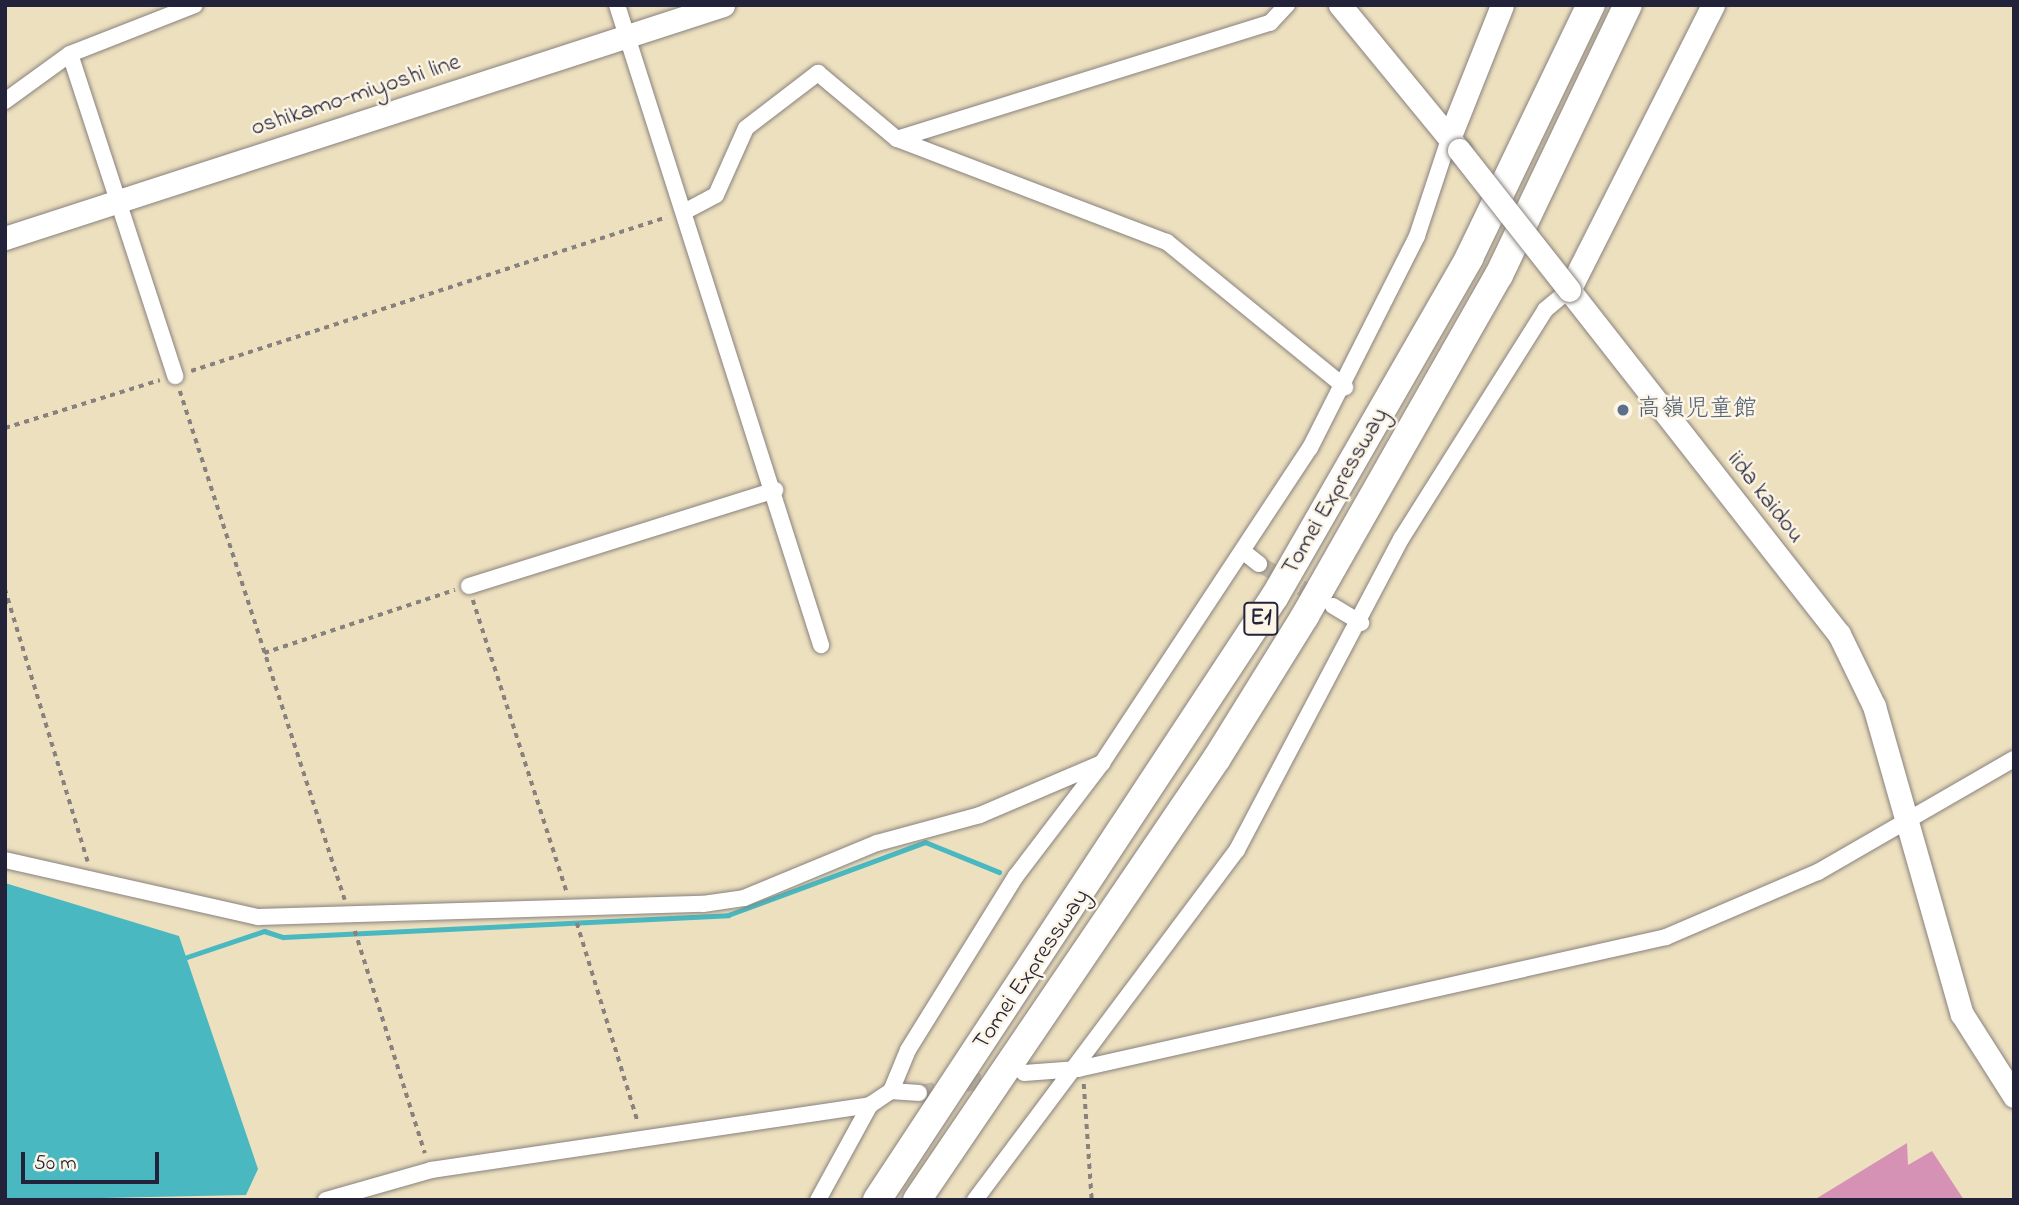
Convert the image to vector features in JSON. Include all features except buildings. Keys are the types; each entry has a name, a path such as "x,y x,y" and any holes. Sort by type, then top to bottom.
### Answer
{"highway":[{"name":"Tomei Expressway","path":"877,1200 1275,596 1469,258 1591,5"},
{"name":"Tomei Expressway","path":"917,1200 1217,758 1305,616 1499,275 1628,5"}],"main road":[{"name":"oshikamo-miyoshi line","path":"5,238 723,5"},
{"name":"iida kaidou","path":"1340,5 1455,143 1839,634 1874,706 1962,1014 2014,1096"},
{"path":"1455,143 1502,5"},
{"path":"1569,290 1713,5"}],"street":[{"path":"5,100 70,54 195,5"},
{"path":"617,5 775,490 821,645"},
{"path":"897,139 1270,23 1287,5"},
{"path":"70,54 175,376"},
{"path":"684,212 716,195 746,128 818,73 897,139 1167,242 1345,387"},
{"path":"326,1200 430,1170 644,1142 870,1105 891,1091 908,1049 1016,876 1102,763 1245,553 1345,387 1417,236 1455,143"},
{"path":"975,1200 1078,1069 1237,850 1361,623 1401,539 1545,310 1569,290"},
{"path":"469,586 775,490"},
{"path":"1245,553 1259,564"},
{"path":"1334,606 1361,623"},
{"path":"1024,1073 1078,1069 1666,937 1806,878 1907,823 2014,759"},
{"path":"5,860 258,917 572,908 744,898 877,842 980,815 1102,763"},
{"path":"891,1091 919,1093"},
{"path":"818,1200 870,1105"}],"path":[{"path":"5,428 684,212"},
{"path":"175,376 430,1170"},
{"path":"264,653 469,586 644,1142"},
{"path":"5,589 93,878"},
{"path":"1078,1069 1085,1084 1083,1142 1092,1200"}],"water":[{"path":"5,883 179,936 258,1169 246,1195 5,1200"}],"waterway":[{"path":"181,959 264,931 283,937 728,915 925,842 999,872"}],"tunnel":[{"path":"1259,564 1321,599"},
{"path":"919,1093 1002,1077"}],"place":[{"name":"高嶺児童館","path":"1623,410"}]}
